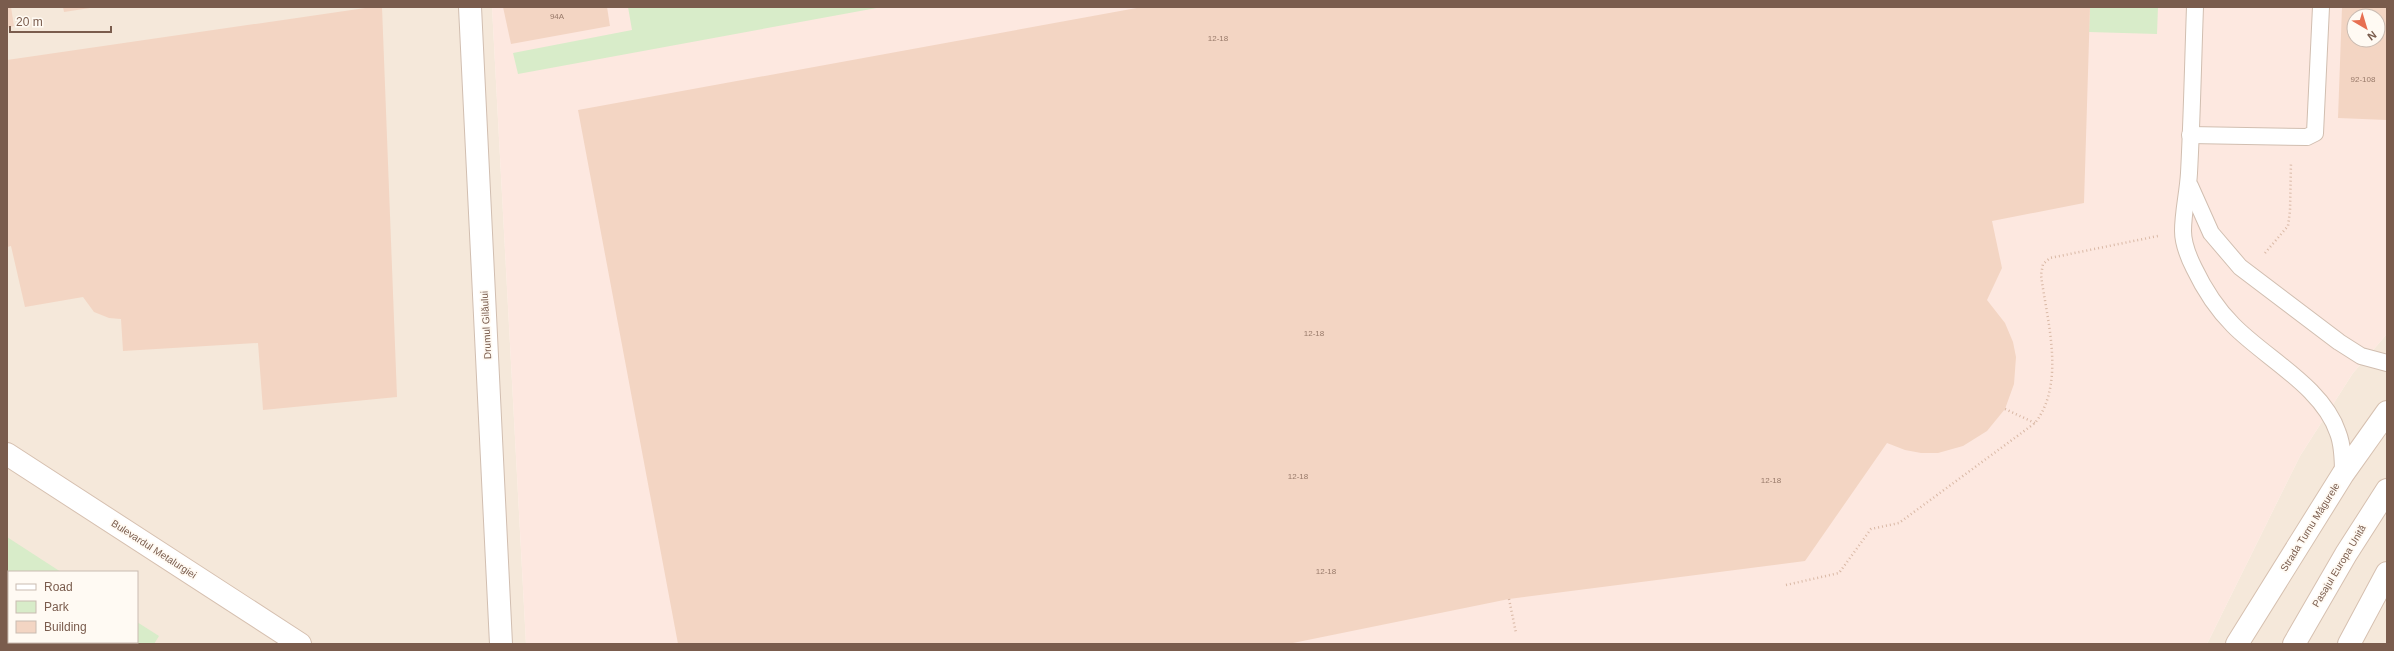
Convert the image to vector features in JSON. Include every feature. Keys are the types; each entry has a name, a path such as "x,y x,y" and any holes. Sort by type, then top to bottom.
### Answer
{"street":[{"name":"Drumul Gilăului","path":"470,7 501,644"},
{"name":"Strada Turnu Măgurele","path":"2237,644 2343,474 2387,412"},
{"name":"Bulevardul Metalurgiei","path":"7,454 300,644"},
{"name":"Pasajul Europa Unită","path":"2294,644 2346,554 2387,490"},
{"path":"2349,644 2387,573"}],"lane":[{"path":"2195,7 2189,182 2183,231 2193,268 2214,302 2233,325 2310,391 2323,406 2338,432 2342,454 2343,474"},
{"path":"2190,135 2307,137 2315,133 2321,7"},
{"path":"2189,182 2211,233 2240,266 2339,342 2361,356 2387,363"}],"path":[{"path":"1786,584 1839,573 1871,529 1899,523 2035,423 2044,412 2052,377 2051,351 2041,275 2043,264 2050,258 2183,231"},
{"path":"2005,408 2035,423"},
{"path":"1509,599 1516,633"}],"shaded area":[{"path":"7,7 492,7 526,644 7,644"},
{"path":"492,7 2387,7 2387,334 2353,373 2300,456 2207,644 526,644"},
{"path":"2387,334 2387,644 2207,644 2300,456 2353,373"}],"green space":[{"path":"628,7 882,7 518,74 513,53 632,30"},
{"path":"2090,7 2158,7 2157,34 2089,32"},
{"path":"7,537 59,571 8,571 8,643 138,643 138,623 159,636 154,644 7,644"}],"building":[{"path":"7,7 11,7 14,26 7,28"},
{"path":"63,7 90,7 90,8 64,12"},
{"path":"372,7 382,7 397,397 263,410 258,343 123,351 121,319 109,318 94,312 83,297 25,307 11,246 7,247 7,60"},
{"path":"503,7 607,7 610,26 511,44"},
{"path":"1142,7 2090,7 2084,203 1992,221 2002,268 1987,300 2005,323 2013,342 2016,357 2014,384 2005,409 1987,431 1963,446 1938,453 1921,453 1905,450 1887,443 1805,561 1509,599 1288,644 678,644 578,110"},
{"path":"2342,7 2387,7 2387,120 2338,118"},
{"path":"8,638 8,643 58,643 58,644 7,644"}]}
